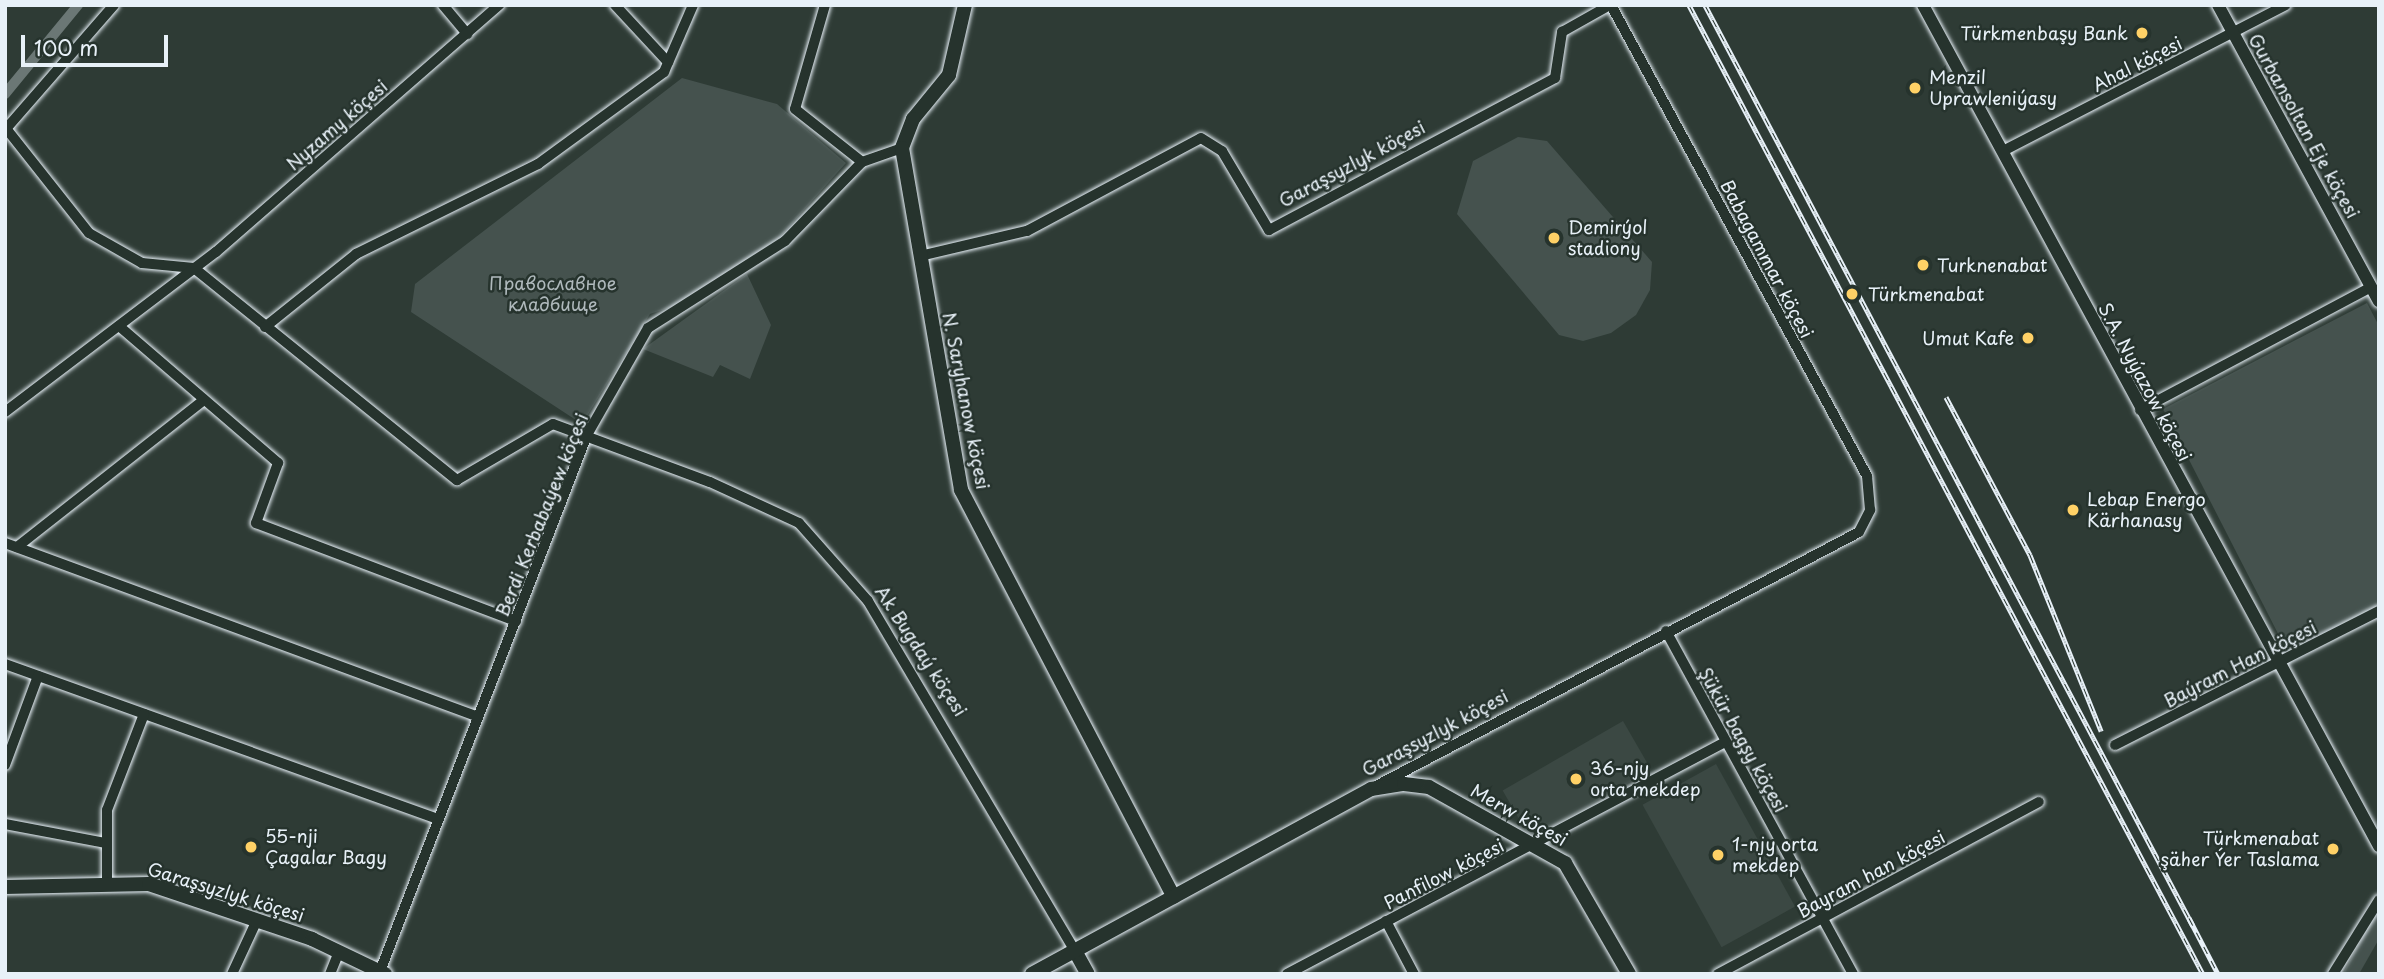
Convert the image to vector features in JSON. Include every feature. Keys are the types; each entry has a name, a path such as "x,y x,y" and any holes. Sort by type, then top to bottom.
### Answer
{"main road":[{"path":"902,148 913,119 949,75 965,5"},
{"name":"N. Saryhanow köçesi","path":"902,148 961,490 1174,897"},
{"name":"Merw köçesi","path":"1371,789 1429,788 1533,845 1579,878 1629,974"},
{"name":"Garaşsyzlyk köçesi","path":"1032,974 1371,789"},
{"name":"Garaşsyzlyk köçesi","path":"5,887 107,881 149,884 257,920 339,952 381,973"},
{"name":"Ak Bugdaý köçesi","path":"1075,950 1088,974"}],"street":[{"path":"114,5 6,128 89,233 142,263 194,268 265,327 356,254 538,164 664,72 693,5"},
{"path":"443,5 467,34"},
{"name":"Nyzamy köçesi","path":"5,412 194,268 499,5"},
{"path":"615,5 667,62"},
{"path":"825,5 795,109 862,162"},
{"name":"Garaşsyzlyk köçesi","path":"920,256 1027,231 1201,138 1222,151 1269,230 1555,78 1562,32 1610,5"},
{"name":"Babagammar köçesi","path":"1610,5 1867,476 1870,510 1859,532"},
{"name":"S.A. Nyýazow köçesi","path":"1923,5 2276,664 2379,846"},
{"name":"Gurbansoltan Eje köçesi","path":"2218,5 2379,301"},
{"name":"Ahal köçesi","path":"2003,151 2286,5"},
{"name":"Berdi Kerbabaýew köçesi","path":"381,973 476,716 516,621 587,435 648,328 785,241 862,162 902,148"},
{"path":"2140,410 2371,287"},
{"path":"119,326 278,463 256,523 516,621"},
{"name":"Ak Bugdaý köçesi","path":"265,327 457,480 553,424 587,435 800,523 868,601 1075,950"},
{"path":"17,547 204,400"},
{"name":"Garaşsyzlyk köçesi","path":"1371,789 1859,532"},
{"path":"5,543 476,716"},
{"name":"Baýram Han köçesi","path":"2115,745 2379,611"},
{"name":"Şükür bagşy köçesi","path":"1666,632 1853,974"},
{"path":"5,664 437,819"},
{"path":"5,765 38,676"},
{"path":"107,881 107,810 144,714"},
{"name":"Panfilow köçesi","path":"1287,974 1725,742"},
{"name":"Bayram han köçesi","path":"1718,974 2039,802"},
{"path":"5,824 106,843"},
{"path":"2336,972 2379,900"},
{"path":"232,974 257,920"},
{"path":"1386,921 1414,974"},
{"path":"330,974 339,952"}],"shaded area":[{"name":"36-njy orta mekdep","path":"1623,721 1651,769 1531,839 1503,791"},
{"name":"1-njy orta mekdep","path":"1716,764 1795,907 1722,947 1643,805"}],"green space":[{"name":"Православное кладбище","path":"682,78 777,104 846,163 779,238 680,304 650,314 582,424 411,312 415,284"},
{"name":"Demirýol stadiony","path":"1518,137 1547,141 1652,262 1650,290 1636,315 1611,333 1583,341 1559,335 1457,214 1473,161"},
{"path":"747,274 771,325 750,379 720,365 713,377 643,349"},
{"path":"2367,303 2379,326 2379,606 2288,653 2163,409"},
{"path":"2379,906 2379,939 2359,974 2343,974"}],"waterway":[{"path":"5,94 78,5"}],"railway":[{"path":"1689,5 2203,974"},
{"path":"1705,5 2193,926"},
{"path":"1946,397 2030,555 2101,731"},
{"path":"2189,918 2218,974"}],"place":[{"name":"Türkmenbaşy Bank","path":"2142,33"},
{"name":"Menzil Uprawleniýasy","path":"1915,88"},
{"name":"Demirýol stadiony","path":"1554,238"},
{"name":"Turknenabat","path":"1923,265"},
{"name":"Türkmenabat","path":"1852,294"},
{"name":"Umut Kafe","path":"2028,338"},
{"name":"Lebap Energo Kärhanasy","path":"2073,510"},
{"name":"36-njy orta mekdep","path":"1576,779"},
{"name":"55-nji Çagalar Bagy","path":"251,847"},
{"name":"Türkmenabat şäher Ýer Taslama","path":"2333,849"},
{"name":"1-njy orta mekdep","path":"1718,855"}]}
